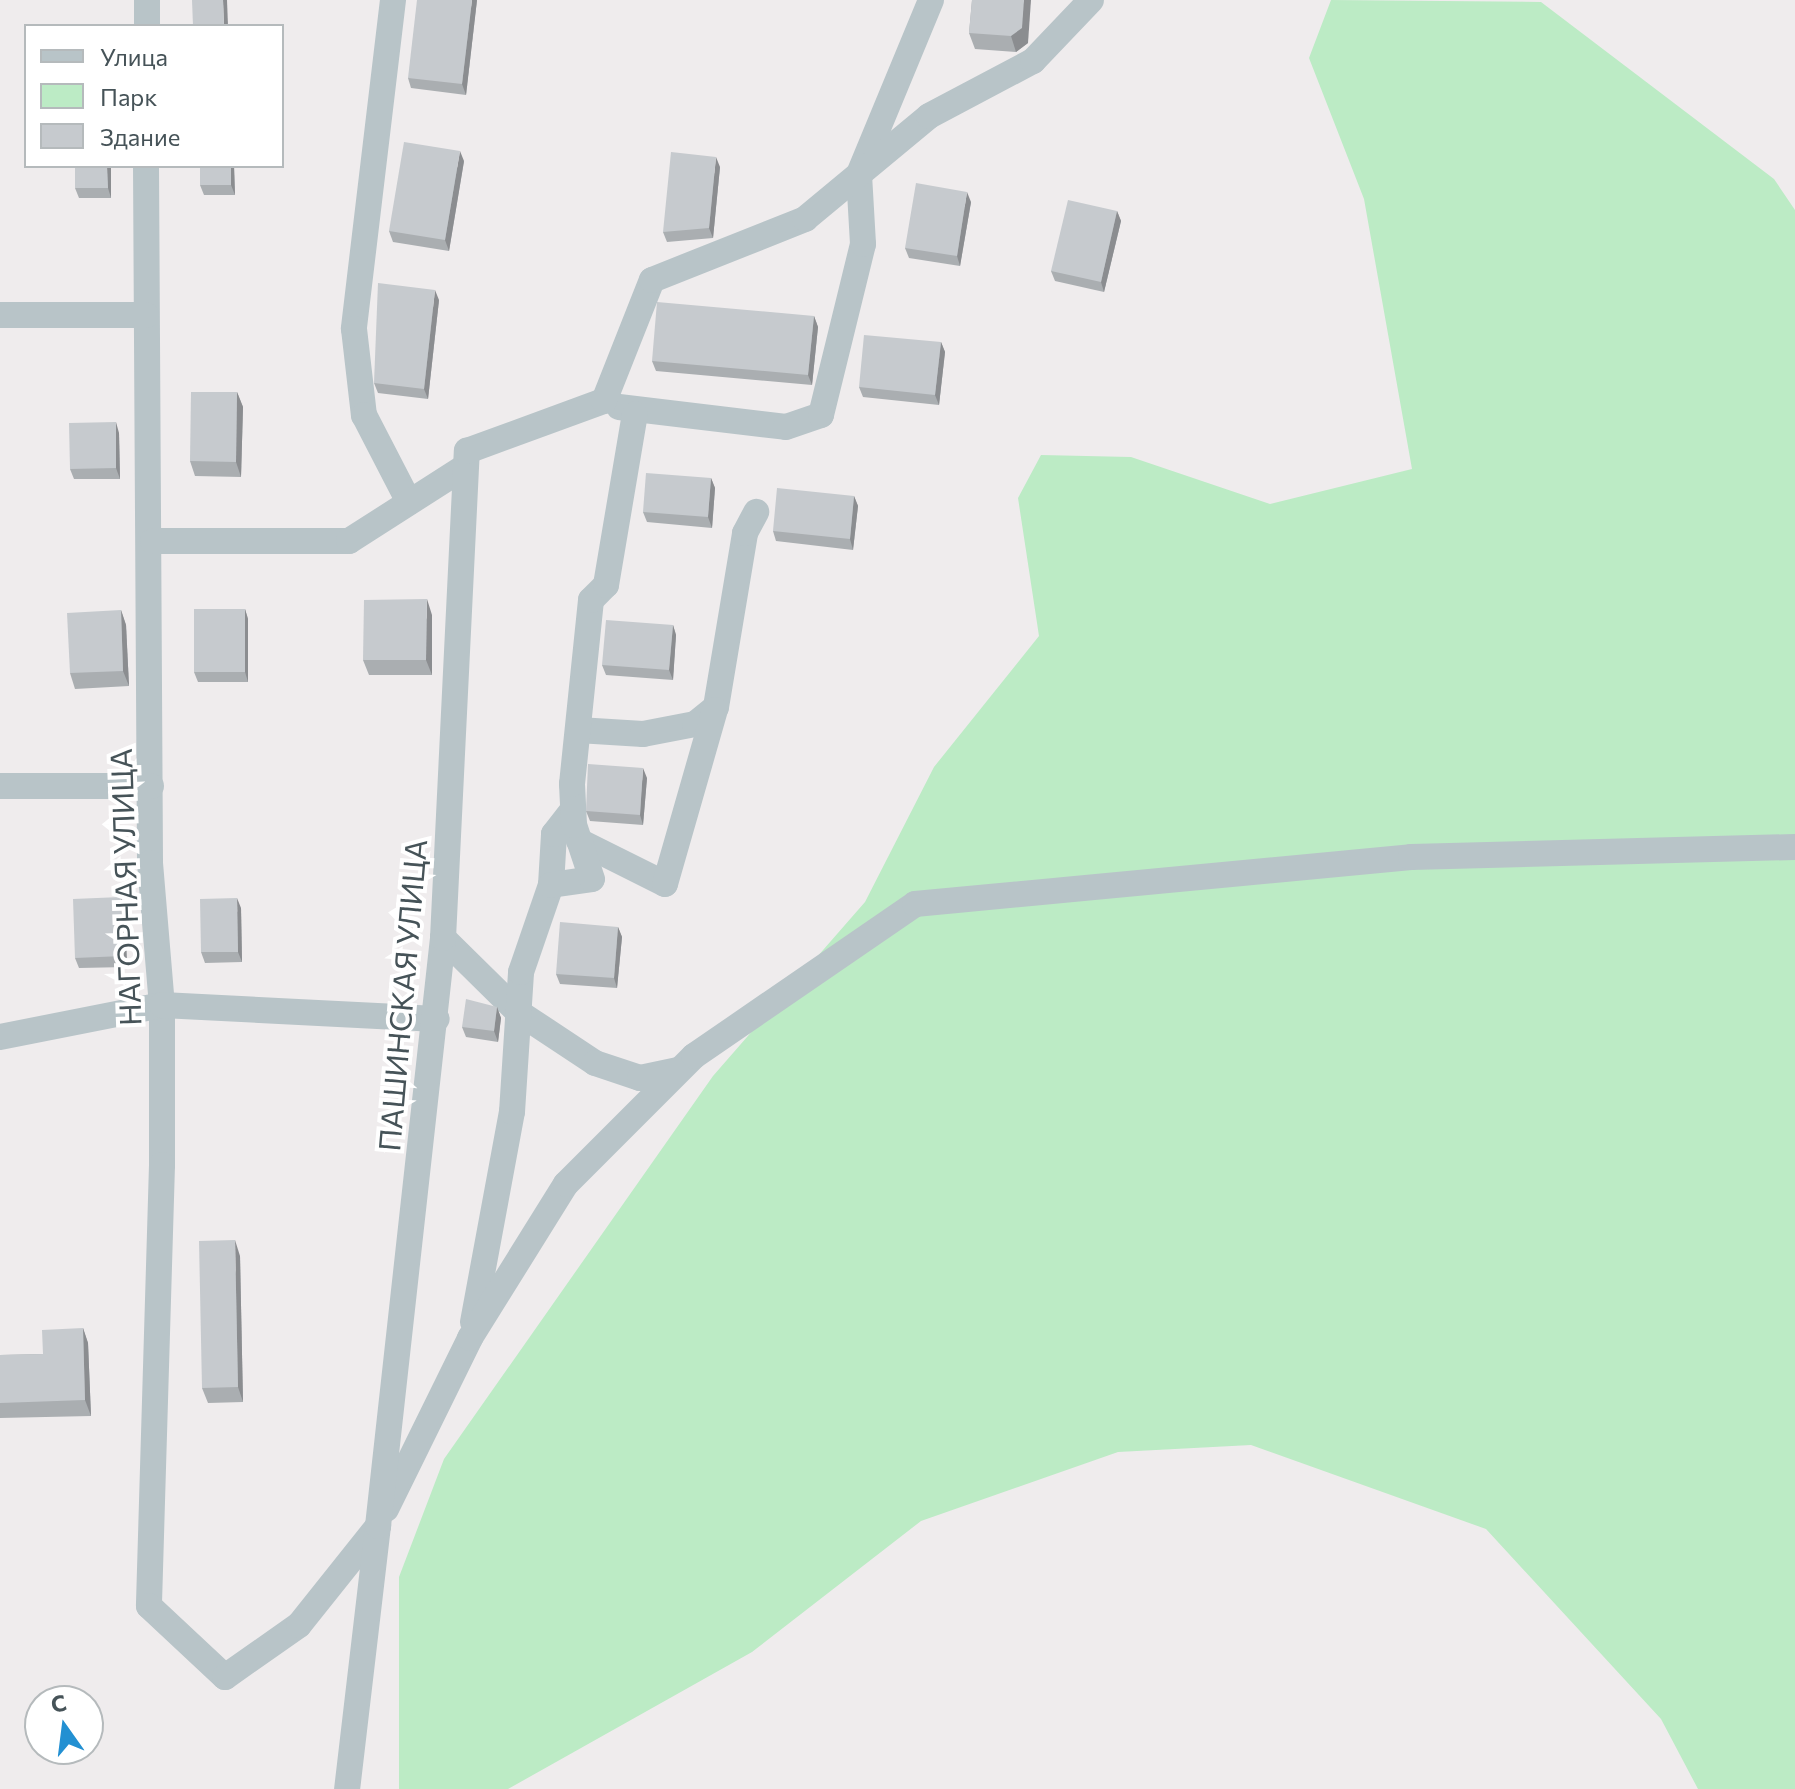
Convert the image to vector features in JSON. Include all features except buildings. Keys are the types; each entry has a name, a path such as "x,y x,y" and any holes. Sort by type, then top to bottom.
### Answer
{"street":[{"path":"147,0 147,24"},
{"path":"393,0 354,329 364,415 409,502"},
{"path":"153,541 349,541 463,468 467,451 604,401 635,414 786,427 821,415 863,244 859,174 931,0"},
{"path":"604,401 652,280 805,219 929,116 1033,61 1091,0"},
{"name":"НАГОРНАЯ УЛИЦА","path":"146,168 146,315 153,541 151,786 162,1005 149,1606 225,1677 299,1625 378,1526"},
{"path":"0,315 146,315"},
{"path":"551,885 592,879 579,841 573,810 578,730 591,600 606,585 635,414"},
{"name":"ПАШИНСКАЯ УЛИЦА","path":"347,1789 437,1019 463,468"},
{"path":"579,841 665,884 716,707 745,533 756,512"},
{"path":"578,730 643,734 695,724 716,707"},
{"path":"0,786 151,786"},
{"path":"470,1338 512,1112 521,972 551,885 554,834 573,810"},
{"path":"378,1526 470,1338 566,1184 679,1070 915,904 1411,857 1795,847"},
{"path":"443,938 518,1012 595,1063 640,1078 679,1070"},
{"path":"0,1037 162,1005 437,1019"}],"green space":[{"path":"1331,0 1541,2 1774,179 1795,210 1795,1789 1698,1789 1661,1719 1486,1529 1251,1445 1118,1452 921,1521 752,1652 508,1789 399,1789 399,1577 444,1459 713,1076 865,902 934,767 1039,636 1018,498 1041,455 1131,457 1270,504 1412,469 1364,199 1309,58"}]}
